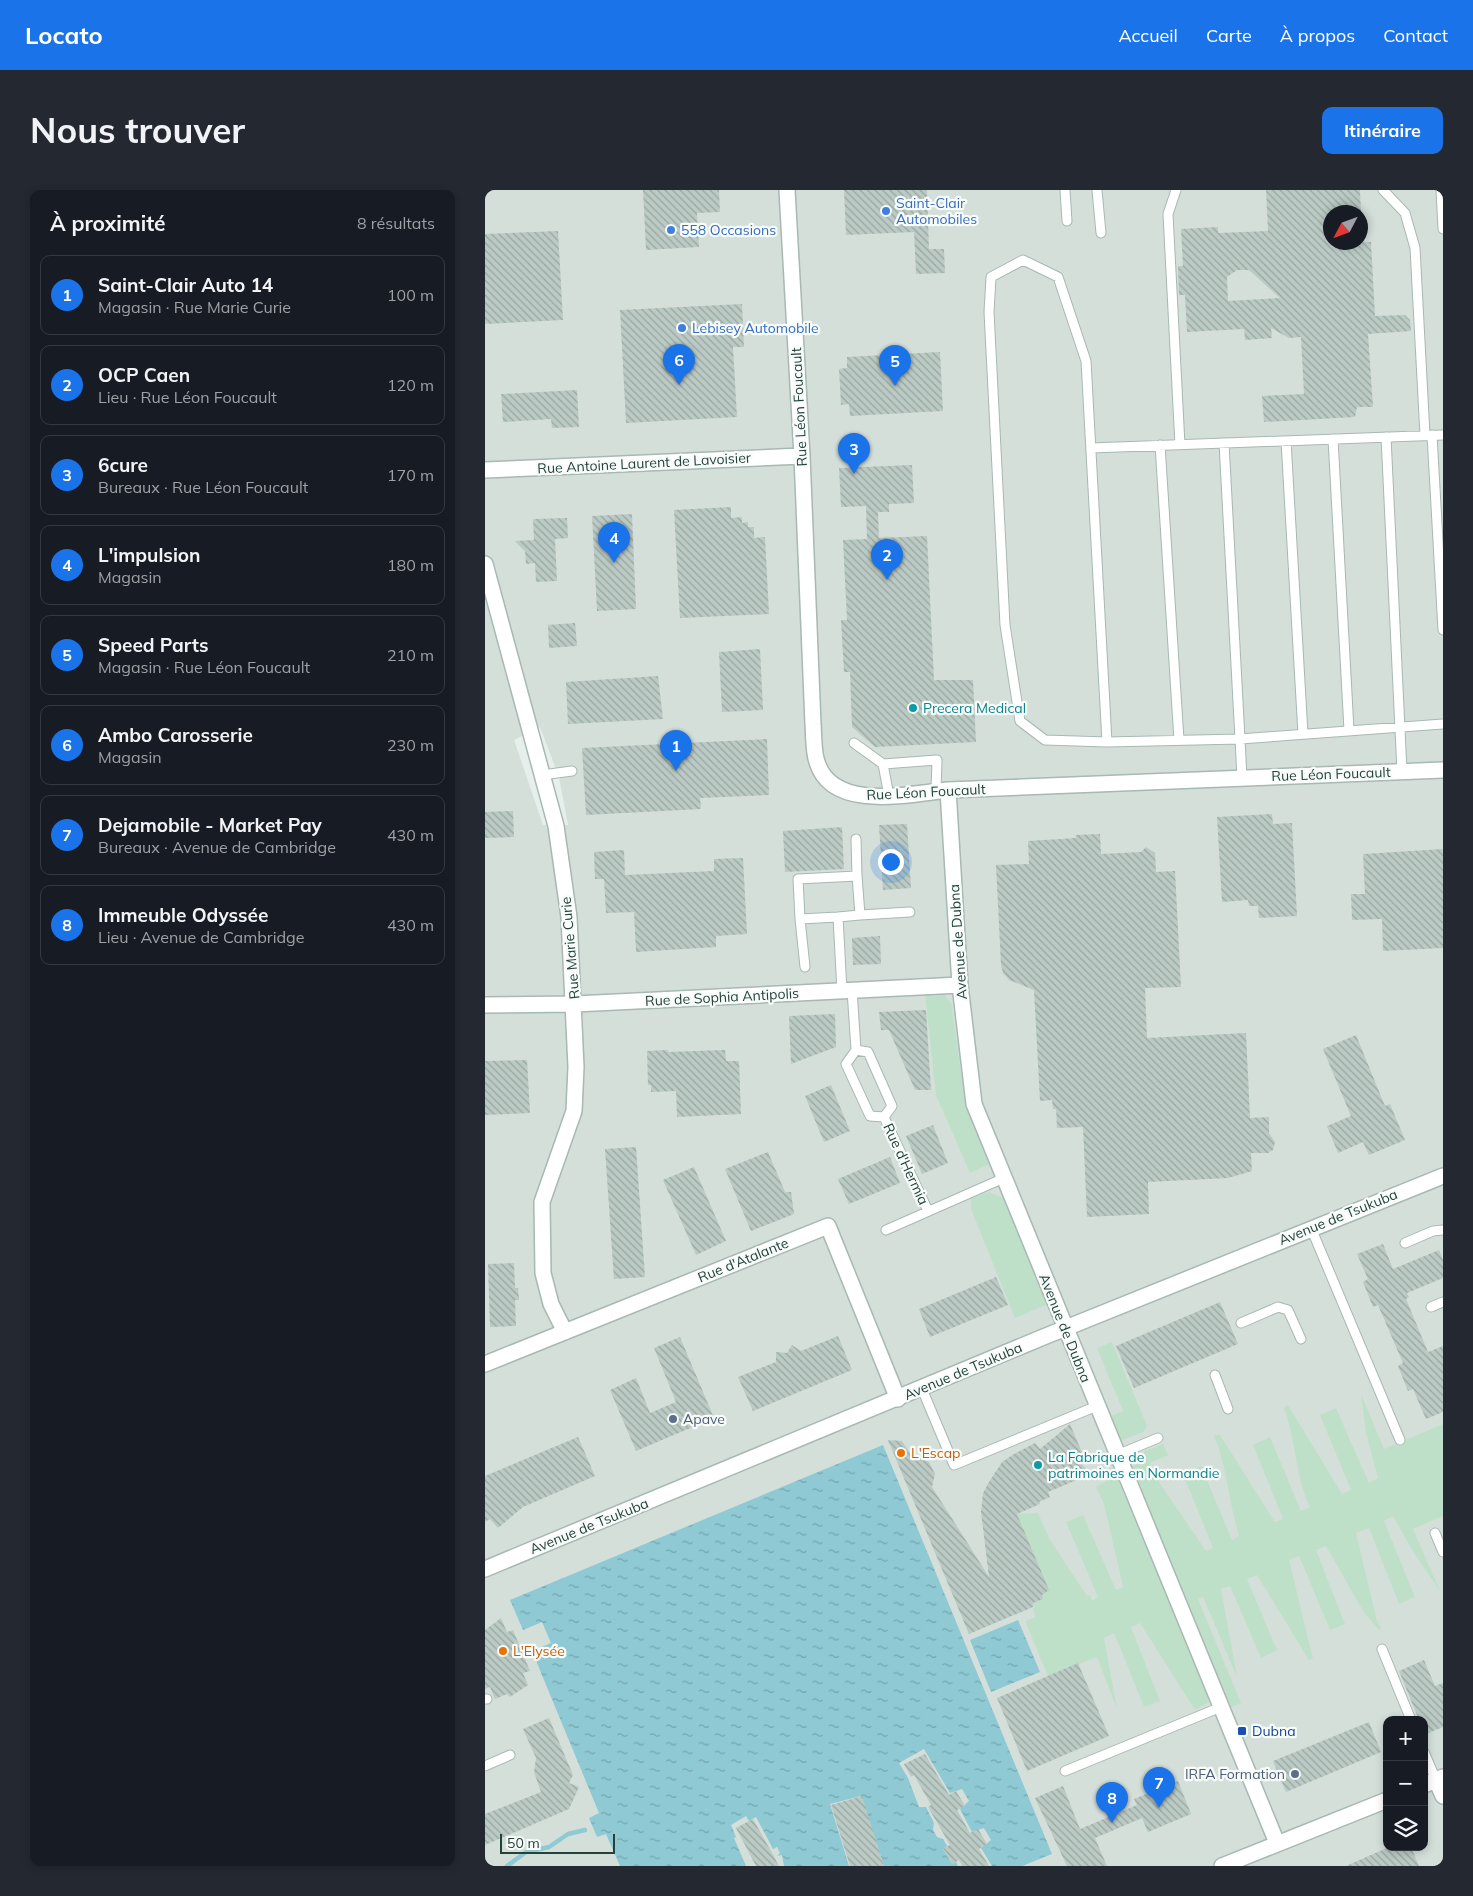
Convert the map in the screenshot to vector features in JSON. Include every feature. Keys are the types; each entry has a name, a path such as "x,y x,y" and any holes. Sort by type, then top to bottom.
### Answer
{"street":[{"name":"Rue Léon Foucault","path":"787,190 802,456 813,724 817,762 831,784 843,791 856,795 889,796 942,791 1443,770"},
{"name":"Rue Antoine Laurent de Lavoisier","path":"485,470 802,456"},
{"name":"Rue Marie Curie","path":"485,564 555,826 569,916 575,1004 576,1067 574,1111 542,1202 543,1273 551,1304 565,1332"},
{"name":"Avenue de Dubna","path":"942,791 960,985 974,1104 1277,1843"},
{"name":"Rue de Sophia Antipolis","path":"485,1005 575,1004 960,985"},
{"name":"Avenue de Tsukuba","path":"485,1569 1065,1328 1443,1176"},
{"name":"Rue d'Atalante","path":"485,1364 828,1226 898,1399"},
{"path":"1434,1781 1443,1796"},
{"path":"1226,1865 1383,1802"}],"lane":[{"path":"1065,190 1067,221"},
{"path":"1097,190 1101,233"},
{"path":"1176,190 1168,214 1180,444"},
{"path":"1383,190 1405,213 1415,248 1443,630"},
{"path":"1441,190 1443,229"},
{"path":"1107,742 1086,361 1072,313 1058,277 1023,260 991,277 989,312 1005,625 1020,721 1045,740 1107,742 1240,739 1443,724"},
{"path":"1091,448 1443,435"},
{"path":"1386,437 1402,771"},
{"path":"1333,439 1349,730"},
{"path":"1286,441 1303,734"},
{"path":"1224,443 1242,778"},
{"path":"1160,445 1179,740"},
{"path":"854,743 883,764 937,760 942,791"},
{"path":"883,764 889,796"},
{"path":"542,775 572,771"},
{"path":"856,839 860,915"},
{"path":"805,968 797,879 857,876"},
{"path":"800,920 910,912"},
{"name":"Rue d'Hermia","path":"838,917 856,1050 846,1064 870,1116 884,1117"},
{"name":"Rue d'Hermia","path":"856,1050 868,1052 892,1106 884,1117"},
{"name":"Rue d'Hermia","path":"884,1117 928,1211"},
{"path":"887,1230 1004,1178"},
{"path":"1311,1228 1400,1440"},
{"path":"1405,1243 1433,1231 1443,1230"},
{"path":"1431,1307 1443,1302"},
{"path":"1241,1324 1278,1307 1289,1310 1301,1340"},
{"path":"1215,1375 1228,1409"},
{"path":"922,1389 954,1465 1097,1406"},
{"path":"1117,1455 1158,1438"},
{"path":"1435,1533 1443,1552"},
{"path":"1382,1649 1409,1716"},
{"path":"1065,1772 1221,1707"},
{"path":"485,1766 510,1755"},
{"path":"1427,1761 1434,1781"}],"shaded area":[{"path":"485,190 1443,190 1443,1866 485,1866","holes":["540,727 559,777 568,825 543,825 514,740"]}],"green space":[{"path":"925,993 943,993 951,1003 966,1107 989,1164 970,1173 936,1095"},
{"path":"989,1192 1003,1198 1048,1304 1015,1318 971,1209 971,1198"},
{"path":"1112,1342 1147,1426 1143,1432 1118,1442 1108,1417 1123,1411 1097,1348"},
{"path":"1361,1394 1384,1449 1443,1424 1443,1516 1413,1529 1440,1591 1412,1550 1393,1516 1384,1521 1415,1597 1399,1604 1369,1528 1356,1533 1377,1621 1381,1628 1379,1630 1363,1611 1326,1546 1316,1550 1345,1624 1330,1630 1299,1556 1289,1560 1313,1659 1309,1660 1257,1575 1247,1579 1277,1650 1261,1658 1230,1586 1221,1589 1237,1677 1203,1597 1198,1599 1241,1703 1229,1708 1129,1465 1145,1451 1163,1444 1168,1455 1150,1463 1157,1479 1206,1551 1213,1548 1183,1474 1201,1466 1232,1540 1239,1536 1222,1460 1214,1435 1220,1435 1275,1522 1283,1519 1253,1445 1270,1437 1301,1511 1310,1507 1301,1483 1284,1408 1288,1405 1342,1494 1351,1490 1320,1415 1336,1408 1369,1483 1378,1478 1366,1433"},
{"path":"1116,1475 1209,1697 1207,1703 1195,1710 1140,1623 1131,1627 1160,1701 1144,1707 1114,1633 1104,1638 1117,1709 1097,1657 1048,1676 1025,1621 1035,1617 1033,1603 1043,1599 1042,1595 1048,1590 1017,1514 1038,1513 1050,1540 1087,1596 1090,1595 1092,1601 1098,1597 1066,1522 1083,1515 1116,1590 1123,1587 1104,1504 1096,1487"}],"water":[{"path":"883,1445 1052,1854 1022,1866 992,1866 981,1848 991,1840 984,1828 972,1832 960,1809 969,1801 962,1789 950,1793 924,1749 899,1763 908,1778 919,1807 926,1807 934,1823 933,1830 937,1837 943,1839 947,1846 943,1849 952,1864 956,1862 958,1866 884,1866 861,1796 830,1804 849,1866 784,1866 782,1855 777,1856 780,1853 777,1847 773,1849 756,1817 749,1821 746,1816 731,1825 736,1837 734,1838 746,1866 620,1866 606,1834 597,1837 589,1818 599,1813 532,1651 551,1643 542,1622 523,1630 510,1600"},
{"path":"1018,1620 1040,1672 991,1692 970,1640"}],"building":[{"name":"558 Occasions","path":"643,190 719,190 720,212 697,213 699,247 646,250"},
{"name":"Saint-Clair Automobiles","path":"844,190 927,190 929,249 944,249 945,273 916,274 914,232 846,235"},
{"path":"1266,190 1360,190 1361,205 1323,205 1323,250 1368,250 1368,242 1371,242 1375,316 1405,315 1410,320 1411,331 1368,334 1373,407 1357,407 1355,417 1264,422 1262,396 1304,394 1301,337 1289,338 1271,328 1272,338 1245,340 1244,329 1187,332 1185,295 1179,295 1178,266 1183,266 1181,229 1218,227 1218,233 1268,231","holes":["1237,270 1249,270 1280,298 1228,301 1227,277"]},
{"path":"558,231 563,320 485,324 485,234"},
{"path":"742,304 744,347 733,347 737,417 626,423 620,310"},
{"path":"940,352 943,411 850,416 849,404 841,405 839,369 847,368 847,357"},
{"path":"577,390 579,427 552,428 551,419 503,422 501,394"},
{"path":"912,465 914,503 889,504 889,512 878,512 879,538 927,536 934,680 973,680 976,742 875,747 852,727 850,672 844,672 841,620 847,620 843,540 867,539 866,506 841,507 839,468"},
{"path":"731,507 731,518 742,517 742,523 748,522 748,527 754,527 754,538 765,537 769,614 680,618 674,510"},
{"path":"632,514 636,609 597,611 592,516"},
{"path":"567,518 568,538 555,539 557,581 536,582 535,563 526,564 525,551 515,541 534,540 533,519"},
{"path":"575,623 577,646 549,648 548,625"},
{"path":"760,649 763,710 722,712 719,652"},
{"path":"658,676 663,719 568,724 566,682"},
{"path":"767,739 769,795 700,798 701,809 586,815 582,748"},
{"path":"513,811 514,837 485,838 485,812"},
{"path":"1272,814 1273,824 1292,823 1297,916 1259,918 1258,906 1249,906 1248,900 1222,902 1217,817"},
{"path":"907,824 911,888 883,890 879,825"},
{"path":"842,827 844,869 785,872 783,831"},
{"path":"1100,834 1101,854 1141,852 1146,847 1155,853 1156,872 1175,871 1181,987 1145,988 1147,1038 1246,1033 1250,1118 1269,1117 1269,1133 1275,1142 1273,1150 1268,1153 1251,1153 1252,1171 1228,1178 1148,1182 1149,1214 1087,1217 1083,1127 1057,1128 1056,1109 1053,1109 1052,1100 1040,1101 1034,990 1009,980 1003,973 996,865 1029,864 1028,841 1076,838 1076,835"},
{"path":"1443,849 1443,948 1383,951 1382,919 1352,920 1351,894 1365,894 1363,854"},
{"path":"624,850 625,875 714,871 714,859 743,858 747,934 716,936 716,947 636,952 634,912 606,913 604,879 595,879 594,852"},
{"path":"880,936 881,964 853,965 852,938"},
{"path":"926,1010 931,1090 915,1090 889,1030 881,1030 879,1012"},
{"path":"835,1014 836,1047 791,1064 789,1016"},
{"path":"1356,1035 1385,1106 1390,1104 1405,1140 1369,1155 1363,1142 1338,1153 1327,1126 1351,1116 1323,1049"},
{"path":"668,1050 668,1052 725,1050 726,1061 739,1061 741,1114 677,1117 676,1091 651,1092 651,1085 648,1085 647,1051"},
{"path":"527,1060 530,1113 485,1115 485,1061"},
{"path":"831,1085 850,1131 824,1142 805,1096"},
{"path":"933,1125 948,1163 922,1174 906,1136"},
{"path":"636,1147 645,1277 614,1279 605,1149"},
{"path":"768,1152 785,1192 791,1192 794,1214 751,1231 725,1169"},
{"path":"890,1157 900,1183 849,1204 838,1179"},
{"path":"694,1167 726,1241 696,1255 663,1180"},
{"path":"1383,1244 1393,1269 1439,1250 1443,1260 1443,1278 1407,1293 1409,1297 1406,1299 1428,1352 1443,1346 1443,1412 1426,1419 1413,1389 1408,1391 1398,1366 1403,1363 1378,1305 1373,1307 1363,1282 1368,1279 1357,1254"},
{"path":"514,1263 515,1288 518,1288 519,1300 515,1300 516,1326 490,1327 488,1264"},
{"path":"996,1277 1008,1305 930,1337 919,1309"},
{"path":"1220,1302 1238,1344 1134,1388 1116,1346"},
{"path":"838,1336 852,1370 753,1411 738,1377 776,1362 776,1352 787,1353 792,1345 801,1351"},
{"path":"680,1337 714,1418 636,1451 610,1390 636,1378 650,1413 676,1402 654,1348"},
{"path":"1070,1424 1086,1462 1082,1465 1091,1474 1048,1492 1050,1497 1039,1502 1040,1504 1017,1514 1049,1590 1042,1595 1043,1599 1033,1603 1033,1607 969,1634 888,1440 902,1441 912,1456 923,1458 929,1462 935,1474 932,1487 989,1577 981,1512 983,1493 1002,1462 1035,1443 1040,1449"},
{"path":"578,1437 595,1476 523,1507 498,1528 490,1519 485,1522 485,1476"},
{"name":"L'Elysée","path":"501,1618 507,1632 513,1630 530,1671 523,1673 528,1685 510,1697 507,1694 495,1699 490,1687 485,1689 485,1630"},
{"path":"1424,1660 1435,1686 1443,1683 1443,1727 1428,1733 1428,1716 1417,1716 1399,1671"},
{"path":"1078,1663 1109,1736 1027,1771 997,1698"},
{"path":"549,1718 573,1775 569,1783 579,1787 569,1809 485,1845 485,1814 541,1792 534,1772 536,1758 523,1729"},
{"path":"1369,1722 1381,1752 1286,1792 1273,1761"},
{"path":"925,1754 949,1795 956,1791 965,1806 957,1810 970,1833 978,1829 987,1844 979,1849 989,1866 962,1866 959,1860 952,1864 943,1848 950,1845 928,1807 931,1805 914,1775 911,1777 904,1764"},
{"path":"1178,1781 1191,1814 1148,1832 1142,1818 1095,1838 1107,1866 1067,1866 1035,1798 1063,1786 1080,1829 1137,1805 1134,1799"},
{"path":"862,1796 884,1866 850,1866 831,1805"},
{"path":"753,1819 779,1866 756,1866 736,1828"},
{"path":"1383,1850 1413,1851 1419,1866 1346,1866"}],"waterway":[{"path":"507,1866 526,1852 549,1847 568,1834 585,1830"}],"place":[{"name":"Saint-Clair Automobiles","path":"886,211"},
{"name":"558 Occasions","path":"671,230"},
{"name":"Lebisey Automobile","path":"682,328"},
{"name":"Ambo Carosserie","path":"679,385"},
{"name":"Speed Parts","path":"895,386"},
{"name":"6cure","path":"854,474"},
{"name":"L'impulsion","path":"614,563"},
{"name":"OCP Caen","path":"887,580"},
{"name":"Precera Medical","path":"913,708"},
{"name":"Saint-Clair Auto 14","path":"676,771"},
{"name":"Apave","path":"673,1419"},
{"name":"L'Escap","path":"901,1453"},
{"name":"La Fabrique de patrimoines en Normandie","path":"1038,1465"},
{"name":"L'Elysée","path":"503,1651"},
{"name":"Dubna","path":"1242,1731"},
{"name":"IRFA Formation","path":"1295,1774"},
{"name":"Dejamobile - Market Pay","path":"1159,1808"},
{"name":"Immeuble Odyssée","path":"1112,1823"}]}
